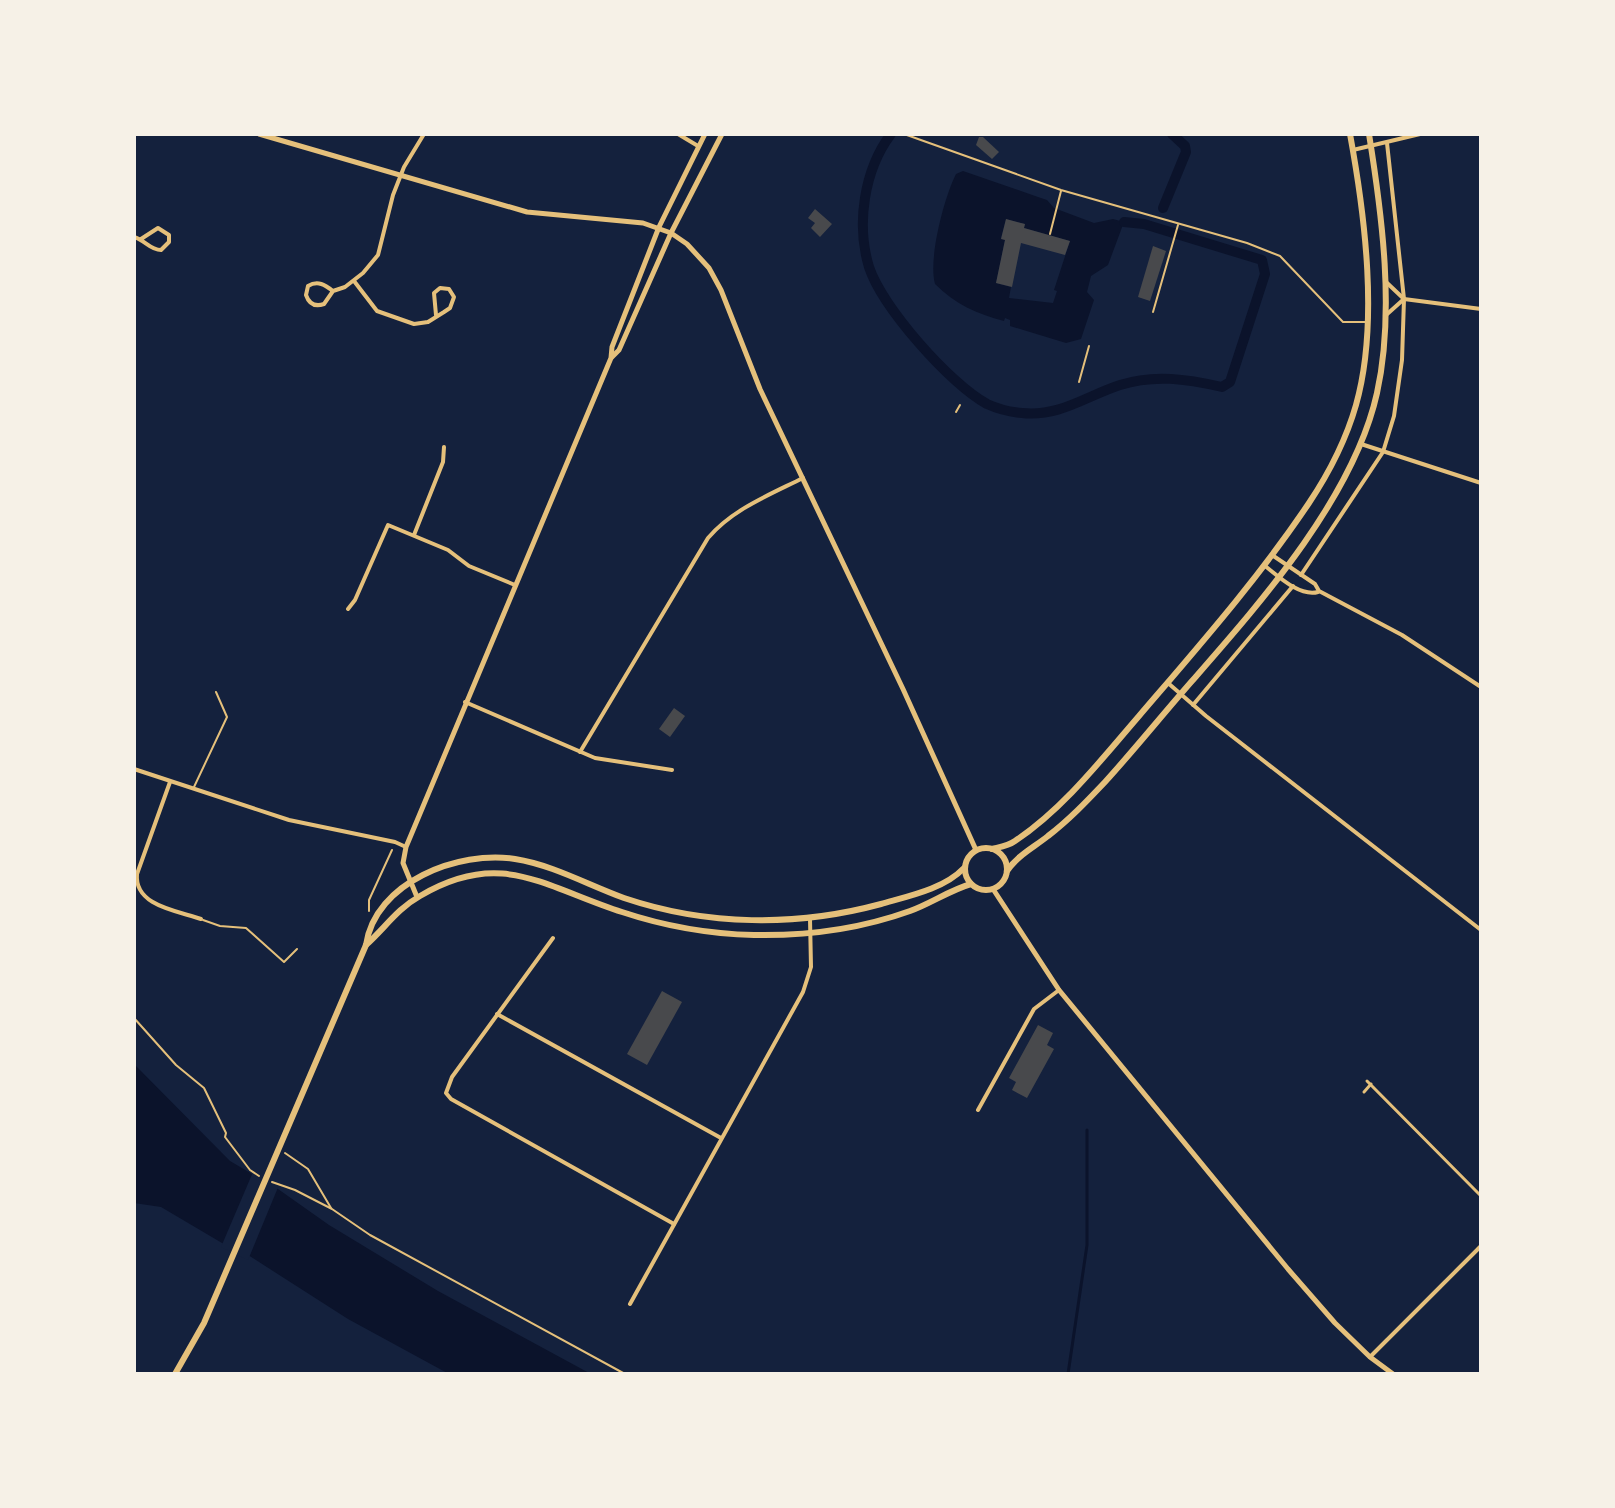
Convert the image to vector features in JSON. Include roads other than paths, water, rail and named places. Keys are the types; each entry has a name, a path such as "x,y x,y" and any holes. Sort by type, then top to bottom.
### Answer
{"main road":[{"path":"175,1374 204,1323 366,945 372,923 393,896 411,883 460,861 513,859 549,868 627,899 677,912 753,921 810,919 905,897 949,880 964,868 968,857 976,850 1013,843 1071,792 1168,683 1265,566 1310,501 1342,443 1362,382 1367,322 1365,249 1350,134"},
{"path":"964,868 971,884 982,890 993,889 1003,882 1017,857 1049,835 1091,797 1279,576 1320,518 1361,444 1381,375 1385,317 1369,134"},
{"path":"992,849 1003,857 1007,871"},
{"path":"366,945 396,912 417,897 478,873 532,877 625,913 676,926 730,934 812,933 861,925 894,916 971,884"}],"street":[{"path":"259,134 527,212 621,219 659,227 698,256 721,290 760,389 976,850"},
{"path":"333,291 313,283 308,286 306,295 310,302 319,305 333,291 354,281 378,255 393,195 424,134"},
{"path":"678,134 698,146"},
{"path":"417,897 403,863 406,847 611,358 612,347 659,227 705,134"},
{"path":"611,358 619,350 671,233 722,134"},
{"path":"1353,150 1420,134"},
{"path":"1301,575 1383,452 1398,392 1404,299 1387,143"},
{"path":"134,237 155,250 166,247 169,235 158,228 141,239"},
{"path":"1384,279 1404,299 1481,309"},
{"path":"354,281 377,311 414,324 422,324 444,312 453,303 452,292 444,287 434,293 436,315"},
{"path":"1385,317 1404,299"},
{"path":"1361,444 1481,483"},
{"path":"414,535 443,462 444,447"},
{"path":"580,752 708,538 742,508 803,478"},
{"path":"348,609 355,600 388,525 448,550 469,566 515,585"},
{"path":"1272,555 1315,584 1319,591 1402,635 1481,687"},
{"path":"1265,566 1293,586 1311,594 1319,591"},
{"path":"1193,705 1293,586"},
{"path":"1168,683 1481,930"},
{"path":"465,702 595,758 672,770"},
{"path":"134,769 289,820 406,847"},
{"path":"171,781 137,874 137,886 147,900 201,919"},
{"path":"993,889 1059,990 1288,1269 1370,1357 1393,1374"},
{"path":"630,1304 803,992 811,967 810,919"},
{"path":"553,938 452,1077 446,1093 451,1099 674,1224"},
{"path":"978,1110 1034,1009 1059,990"},
{"path":"497,1014 721,1138"},
{"path":"1364,1092 1369,1083 1480,1195"},
{"path":"1381,1109 1388,1102"},
{"path":"1370,1357 1481,1246"}],"lane":[{"path":"904,134 1061,190 1247,243 1280,256 1343,322 1367,322"},
{"path":"1050,234 1061,190"},
{"path":"1153,312 1178,224"},
{"path":"193,788 227,717 216,692"},
{"path":"201,919 220,926 246,928 284,962 297,949"}],"water":[{"path":"963,171 1047,200 1054,208 1094,223 1113,219 1124,222 1108,265 1091,276 1087,292 1094,300 1081,339 1066,343 1010,326 1010,320 994,318 967,307 935,284 933,273 938,229 956,174","holes":["1006,219 1025,224 1024,228 1070,241 1054,290 1057,291 1053,303 1009,298 1011,287 996,283"]},
{"path":"134,1064 230,1161 438,1291 591,1374 449,1374 348,1319 248,1255 161,1207 134,1203"}],"waterway":[{"path":"891,134 874,164 865,198 863,233 869,267 876,284 919,343 955,380 991,406 1013,412 1049,412 1120,385 1145,380 1183,380 1222,387 1230,382 1265,274 1262,260 1144,224 1124,222"},
{"path":"1163,208 1186,152 1185,146 1172,134"},
{"path":"1068,1374 1087,1245 1087,1130"}]}
